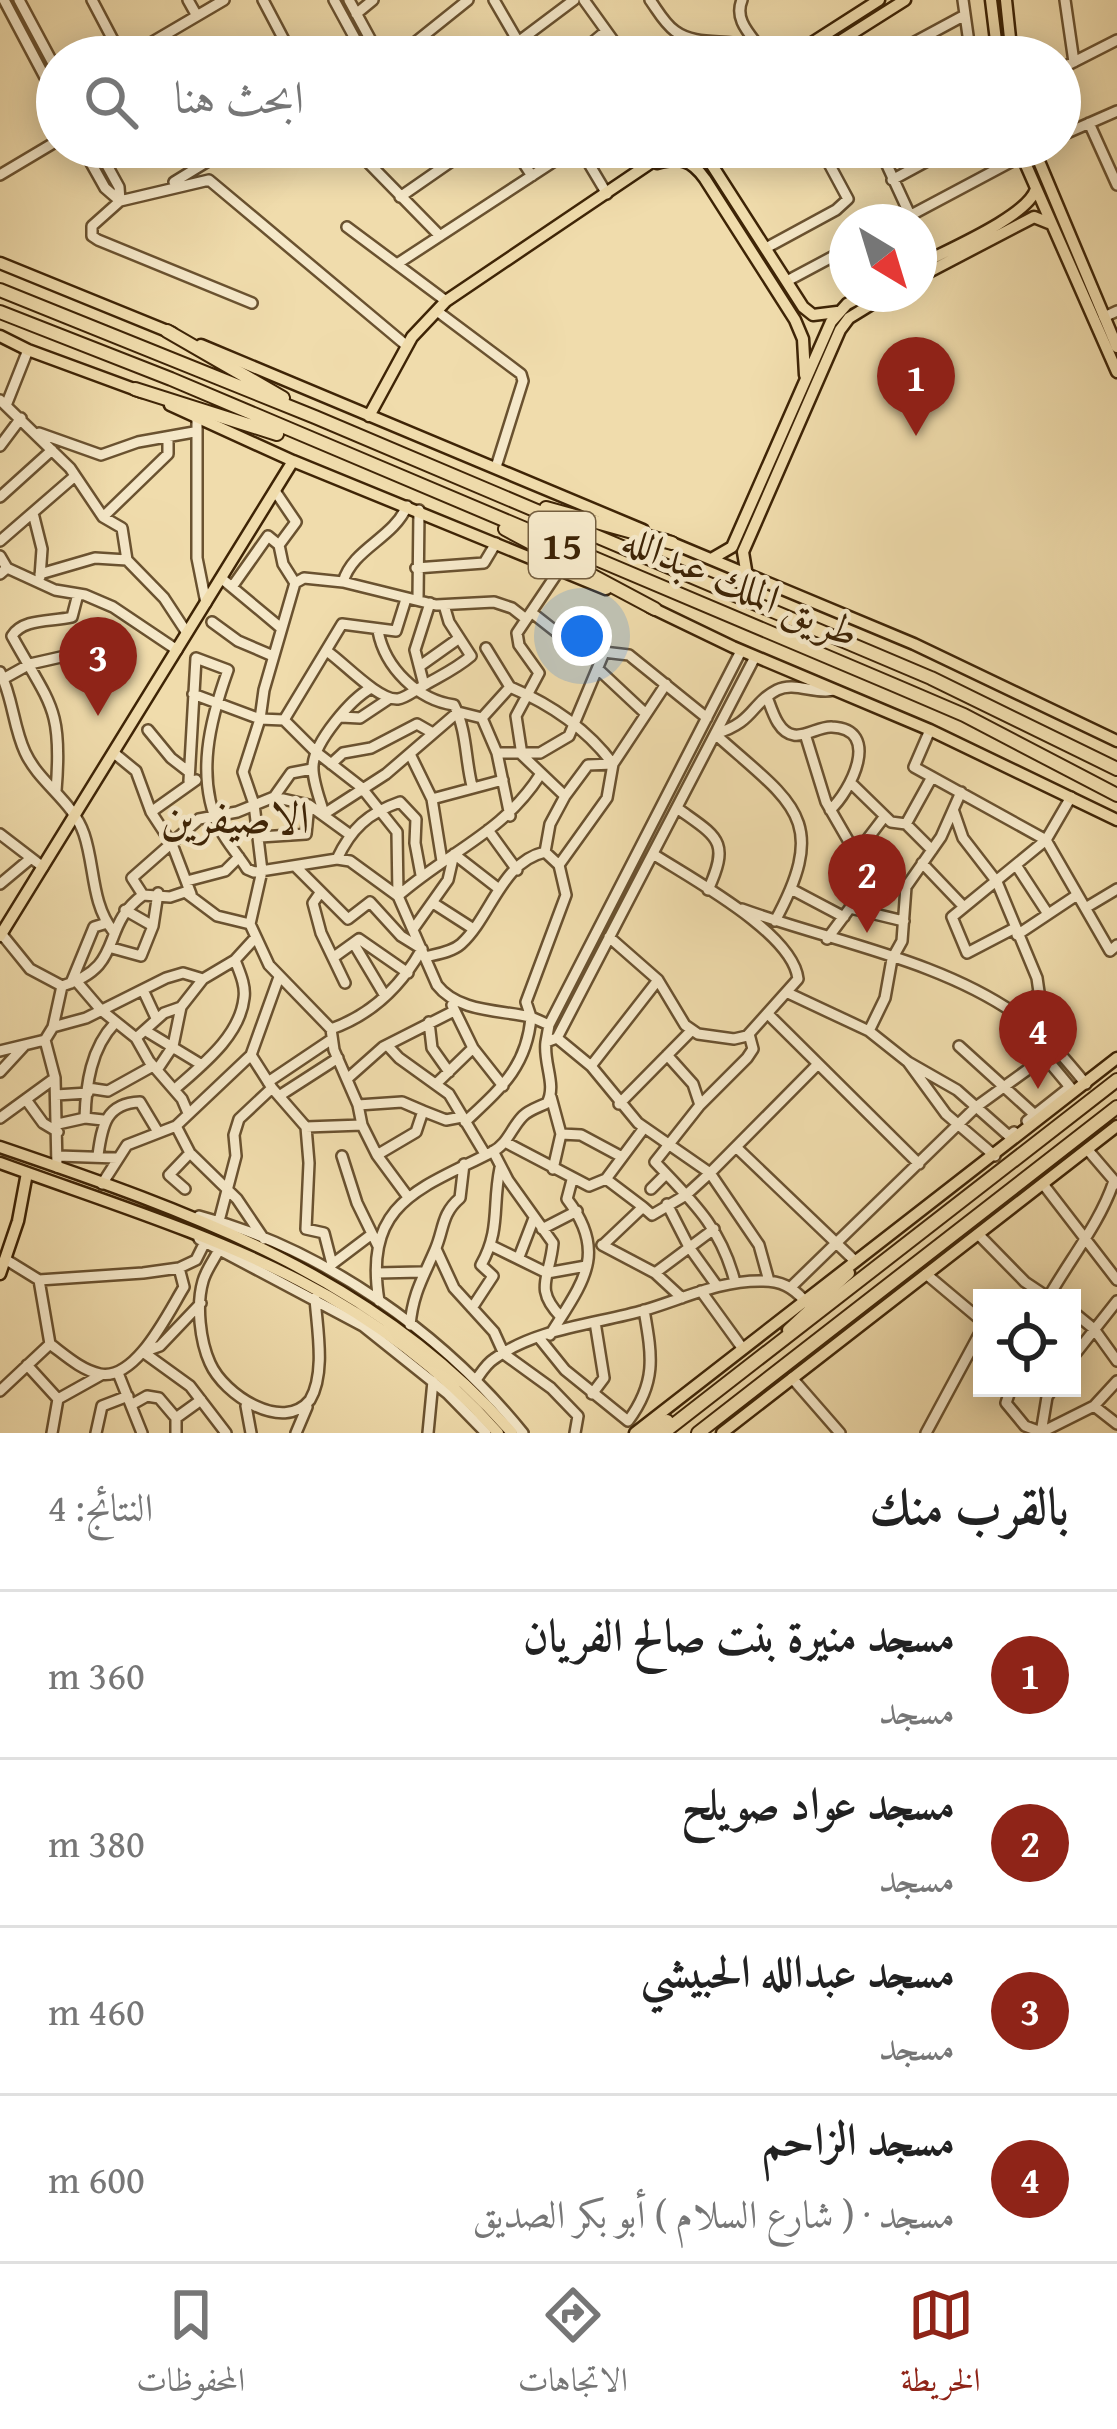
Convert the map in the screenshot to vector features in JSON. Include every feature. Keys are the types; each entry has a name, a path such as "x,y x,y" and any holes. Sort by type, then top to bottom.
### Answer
{"highway":[{"name":"طريق الملك عبدالله","path":"0,290 315,417 931,678 1117,769"},
{"name":"طريق الملك عبدالله","path":"0,312 964,715 1117,795"},
{"path":"167,331 315,417"},
{"path":"135,389 339,453"},
{"path":"441,494 656,610"},
{"path":"502,496 673,543"},
{"path":"663,1433 1117,1080"},
{"path":"701,1433 1117,1106"},
{"path":"646,1433 710,1396"}],"main road":[{"path":"823,36 879,0"},
{"path":"848,36 905,0"},
{"path":"991,0 995,36"},
{"path":"1006,0 1010,36"},
{"path":"369,416 407,346 441,306 644,168"},
{"path":"697,168 795,320 802,339 805,382"},
{"path":"714,168 813,315 837,312"},
{"path":"1027,168 1117,371"},
{"path":"1042,168 1117,347"},
{"path":"937,255 1017,211 1033,198 1036,189"},
{"path":"937,268 1034,217 1051,224"},
{"path":"0,263 748,573 914,644 1114,739"},
{"path":"712,559 733,547 837,312"},
{"path":"748,573 741,560 743,552 840,330 859,312"},
{"path":"0,336 656,610 930,730 1117,820"},
{"path":"1,934 293,460"},
{"path":"635,1433 1117,1058"},
{"path":"722,1433 1117,1126"},
{"path":"0,1147 57,1161 298,1264 378,1312 498,1433"},
{"path":"0,1163 179,1227 320,1288 463,1380 512,1433"},
{"path":"0,1274 27,1173"},
{"path":"751,1364 891,1234"},
{"path":"767,1381 923,1276"}],"street":[{"path":"4,0 36,60"},
{"path":"19,0 38,36"},
{"path":"92,0 112,36"},
{"path":"188,0 197,16"},
{"path":"161,36 224,0"},
{"path":"263,0 282,36"},
{"path":"334,0 353,36"},
{"path":"349,0 368,36"},
{"path":"356,14 373,0"},
{"path":"423,36 468,0"},
{"path":"494,0 515,36"},
{"path":"536,36 574,0"},
{"path":"584,0 610,36"},
{"path":"650,0 684,36"},
{"path":"742,0 742,23 751,36"},
{"path":"963,0 968,36"},
{"path":"1065,0 1070,36"},
{"path":"926,36 965,15"},
{"path":"600,36 606,31"},
{"path":"1081,58 1117,40"},
{"path":"1081,127 1117,111"},
{"path":"1090,123 1117,184"},
{"path":"0,175 36,154"},
{"path":"94,168 105,188 120,201"},
{"path":"109,168 120,201"},
{"path":"153,195 197,168"},
{"path":"376,168 440,236"},
{"path":"400,196 441,168"},
{"path":"527,168 532,176"},
{"path":"397,264 545,168"},
{"path":"591,168 607,194"},
{"path":"766,248 844,205 848,199 831,168"},
{"path":"888,168 904,204"},
{"path":"892,180 914,168"},
{"path":"931,204 999,168"},
{"path":"252,303 92,236 92,226 120,201 209,180 407,346"},
{"path":"347,227 397,264 521,374 523,382 496,467"},
{"path":"787,281 829,259"},
{"path":"1104,317 1117,311"},
{"path":"28,350 4,401 75,476 103,517 122,528 127,560 164,598 187,633"},
{"path":"197,417 197,557 206,603"},
{"path":"0,446 21,418"},
{"path":"34,430 101,454 194,432"},
{"path":"103,517 168,454 168,437"},
{"path":"0,497 52,450"},
{"path":"0,541 75,476"},
{"path":"274,490 296,522 279,544"},
{"path":"413,508 419,688"},
{"path":"343,582 351,563 413,508"},
{"path":"33,513 42,549 40,579"},
{"path":"232,587 268,536 279,544 295,583 243,772 254,804 262,871 250,924 279,977 298,991 332,1034 362,1125 408,1197"},
{"path":"416,568 484,563 496,543"},
{"path":"0,556 4,571 40,579 113,607 177,650"},
{"path":"40,579 95,558 127,560"},
{"path":"560,569 517,633 519,645 538,673 516,716 522,755 565,796"},
{"path":"221,578 280,628"},
{"path":"295,583 304,578 343,582 444,604 494,602 528,616 578,649 629,655 707,718"},
{"path":"56,791 57,719 46,690 12,633 30,624 72,617 78,594"},
{"path":"284,720 342,624 396,632 418,600"},
{"path":"328,652 371,688 400,699 471,656 458,639 444,604"},
{"path":"212,622 238,641 273,656"},
{"path":"378,631 380,642 429,701 454,705 472,786"},
{"path":"419,666 458,639"},
{"path":"70,984 100,966 112,948 110,927 76,814 25,753 3,683 30,664 114,645"},
{"path":"487,648 510,687 590,736 614,764"},
{"path":"741,651 549,1024 552,1040 591,1066 644,1128 710,1173 758,1245 769,1281"},
{"path":"497,753 540,753 560,743 575,727 575,715 603,655"},
{"path":"554,1169 561,1134 544,1058 755,657"},
{"path":"151,812 189,776 196,658 228,670 217,701 207,778 219,828 248,869 350,860 398,896"},
{"path":"599,670 646,714"},
{"path":"358,1105 402,1102 446,1120 463,1119 503,1086 521,1062 521,1048 530,1032 526,1002 531,979 566,895 559,865 607,798 614,764 666,684"},
{"path":"724,685 737,692"},
{"path":"715,734 741,725 767,697 788,686 819,694 834,690"},
{"path":"482,718 510,687"},
{"path":"324,814 312,769 316,752 354,698 371,688"},
{"path":"194,694 260,719 284,720 361,787 397,832 398,896 436,985 450,999 472,1048 503,1086"},
{"path":"767,697 787,732 805,734 829,726 844,729 855,739 860,763 852,784 830,810"},
{"path":"341,717 361,718 390,698"},
{"path":"458,712 482,718"},
{"path":"324,814 386,774 458,712"},
{"path":"482,718 497,753 510,816"},
{"path":"332,764 343,753 370,748 417,724 431,732"},
{"path":"148,730 189,776 207,778"},
{"path":"930,730 914,767 1046,840 1110,951 1117,945"},
{"path":"715,734 782,796 800,823 805,846 775,921"},
{"path":"805,734 830,810 856,854 858,875 847,912 827,939"},
{"path":"114,753 136,771 191,894 218,916 250,924"},
{"path":"410,754 432,800 442,862"},
{"path":"559,865 545,851 550,824 565,796 588,765 614,764"},
{"path":"274,797 291,773 312,769"},
{"path":"398,896 510,816 540,775"},
{"path":"906,824 932,777"},
{"path":"432,800 503,780"},
{"path":"852,784 891,822 906,824 932,850"},
{"path":"869,1031 885,998 892,958 902,941 906,887 954,812 961,792"},
{"path":"143,895 132,878 188,826 216,814 237,812 274,797 309,805 349,834"},
{"path":"1071,797 1046,840 952,916 967,953 1016,932 1077,896"},
{"path":"337,859 349,834 376,810 400,802 416,820 422,875"},
{"path":"260,837 306,834 309,805"},
{"path":"677,808 714,835 720,845 723,855 709,890"},
{"path":"954,812 963,838 997,882 1037,978 1039,992 1019,1016"},
{"path":"856,854 885,816"},
{"path":"488,830 517,870"},
{"path":"0,834 43,867"},
{"path":"219,1221 236,1156 234,1135 239,1119 332,1034 385,997 423,953 460,946 499,889 545,851"},
{"path":"454,854 499,889"},
{"path":"414,928 448,880 454,854"},
{"path":"609,938 658,980 685,1025 714,1038 749,1034 798,980 796,964 785,947 653,854"},
{"path":"856,854 887,867 906,887"},
{"path":"187,881 225,871 239,857"},
{"path":"0,884 30,859"},
{"path":"922,863 964,907"},
{"path":"1016,865 1048,914"},
{"path":"295,866 348,919 370,902 423,953"},
{"path":"791,889 847,912 904,921"},
{"path":"1087,907 1117,889"},
{"path":"112,948 141,956 158,893"},
{"path":"320,893 313,903 316,920 345,983"},
{"path":"110,927 143,895 191,894"},
{"path":"433,903 472,928"},
{"path":"731,905 937,974 1019,1016 1086,1084"},
{"path":"124,910 152,926"},
{"path":"0,1051 45,1040 87,937 94,926 110,927"},
{"path":"1,934 30,969 70,984 115,1023 173,1046 202,1065"},
{"path":"56,1095 109,1090 155,1068 173,1046 181,1007 203,980 235,960 256,937"},
{"path":"334,957 359,939 408,973"},
{"path":"354,944 385,997"},
{"path":"175,1089 224,1042 244,999 235,960"},
{"path":"53,1027 183,974 203,980"},
{"path":"102,1184 127,1145 176,1126 250,1055 279,977"},
{"path":"591,1066 658,980"},
{"path":"143,990 155,1018"},
{"path":"788,993 869,1031 957,1090 976,1107 1009,1136 1070,1087 1046,1057 976,1107 791,1286"},
{"path":"450,999 549,1024"},
{"path":"141,1034 155,1018 181,1007"},
{"path":"347,1079 387,1045 454,1011"},
{"path":"768,1014 919,1164"},
{"path":"429,1022 432,1048 448,1072"},
{"path":"85,1118 94,1056 102,1036 115,1023"},
{"path":"619,1104 692,1030"},
{"path":"141,1034 155,1068 175,1089 188,1113"},
{"path":"735,1282 729,1257 707,1216 655,1162 677,1129 747,1058 753,1049 749,1034"},
{"path":"45,1040 56,1078 57,1161 98,1155 117,1158"},
{"path":"0,1072 25,1045"},
{"path":"387,1045 437,1083 553,1243 543,1290 546,1301 561,1317"},
{"path":"959,1046 1035,1115"},
{"path":"437,1083 472,1048"},
{"path":"250,1055 306,1127 306,1229 324,1233 330,1266"},
{"path":"667,1055 693,1084 700,1105"},
{"path":"272,1089 338,1058"},
{"path":"908,1061 959,1125 995,1156"},
{"path":"606,1179 652,1215 686,1195 818,1064"},
{"path":"1,1113 27,1101 56,1078"},
{"path":"379,1303 378,1246 384,1228 408,1197 505,1142 525,1114 551,1096"},
{"path":"27,1101 43,1123 58,1128 85,1118 103,1120"},
{"path":"98,1155 103,1120 114,1109 140,1102 158,1132"},
{"path":"377,1155 416,1132 423,1111"},
{"path":"306,1127 362,1125"},
{"path":"176,1126 190,1153 238,1199 264,1239"},
{"path":"505,1142 590,1186 606,1179 644,1128"},
{"path":"561,1134 581,1135 622,1157"},
{"path":"736,1147 855,1261"},
{"path":"1053,1289 1116,1183 1087,1149"},
{"path":"185,1189 169,1175 190,1153"},
{"path":"342,1156 378,1246"},
{"path":"410,1325 421,1272 436,1249 448,1208 460,1198 464,1163"},
{"path":"472,1307 493,1276 481,1264 492,1246 500,1168"},
{"path":"651,1189 666,1174"},
{"path":"572,1180 567,1199 597,1244 655,1273 682,1298"},
{"path":"1043,1184 1117,1280"},
{"path":"667,1204 689,1247 717,1286"},
{"path":"545,1337 561,1317 597,1244 643,1208"},
{"path":"176,1211 219,1221 330,1266 476,1380 524,1433"},
{"path":"542,1228 577,1211"},
{"path":"519,1257 534,1218"},
{"path":"655,1273 714,1229"},
{"path":"330,1266 372,1234"},
{"path":"978,1234 1035,1289"},
{"path":"4,1254 39,1280 178,1268 196,1260 206,1240"},
{"path":"492,1246 547,1273 586,1266"},
{"path":"310,1402 291,1416 267,1419 246,1406 212,1368 203,1341 201,1303 203,1280 220,1247 363,1326 433,1381 486,1433"},
{"path":"436,1249 454,1288 494,1332 504,1354 565,1401 578,1417 575,1433"},
{"path":"58,1399 101,1375 118,1373 143,1352 184,1287 178,1268"},
{"path":"377,1273 421,1272"},
{"path":"923,1276 973,1318"},
{"path":"39,1280 50,1344 101,1375"},
{"path":"476,1380 504,1354 545,1337 717,1286 769,1281 791,1286 804,1300"},
{"path":"701,1292 743,1349"},
{"path":"296,1433 317,1379 315,1298"},
{"path":"1081,1346 1117,1301"},
{"path":"143,1352 160,1346 201,1303"},
{"path":"545,1337 552,1357 628,1421 646,1398 651,1350 644,1310"},
{"path":"1081,1318 1117,1361"},
{"path":"592,1394 604,1378 595,1322"},
{"path":"926,1433 973,1342"},
{"path":"0,1391 50,1344"},
{"path":"143,1352 190,1386 226,1433"},
{"path":"27,1365 58,1399"},
{"path":"118,1373 142,1433"},
{"path":"792,1378 840,1433"},
{"path":"428,1433 433,1381"},
{"path":"1008,1397 1006,1403 1024,1426 1041,1433 1094,1406 1117,1381"},
{"path":"96,1433 102,1406 148,1396 159,1398 176,1418 176,1433"},
{"path":"1041,1433 1047,1397"},
{"path":"52,1433 58,1399"},
{"path":"176,1418 201,1400"},
{"path":"246,1406 251,1433"},
{"path":"1094,1406 1117,1424 1112,1433"}],"place":[{"name":"مسجد منيرة بنت صالح الفريان","path":"916,436"},
{"name":"مسجد عبدالله الحبيشي","path":"98,716"},
{"name":"مسجد عواد صويلح","path":"867,933"},
{"name":"مسجد الزاحم","path":"1038,1089"}],"district":[{"name":"الاصيفرين","path":"235,817"}]}
